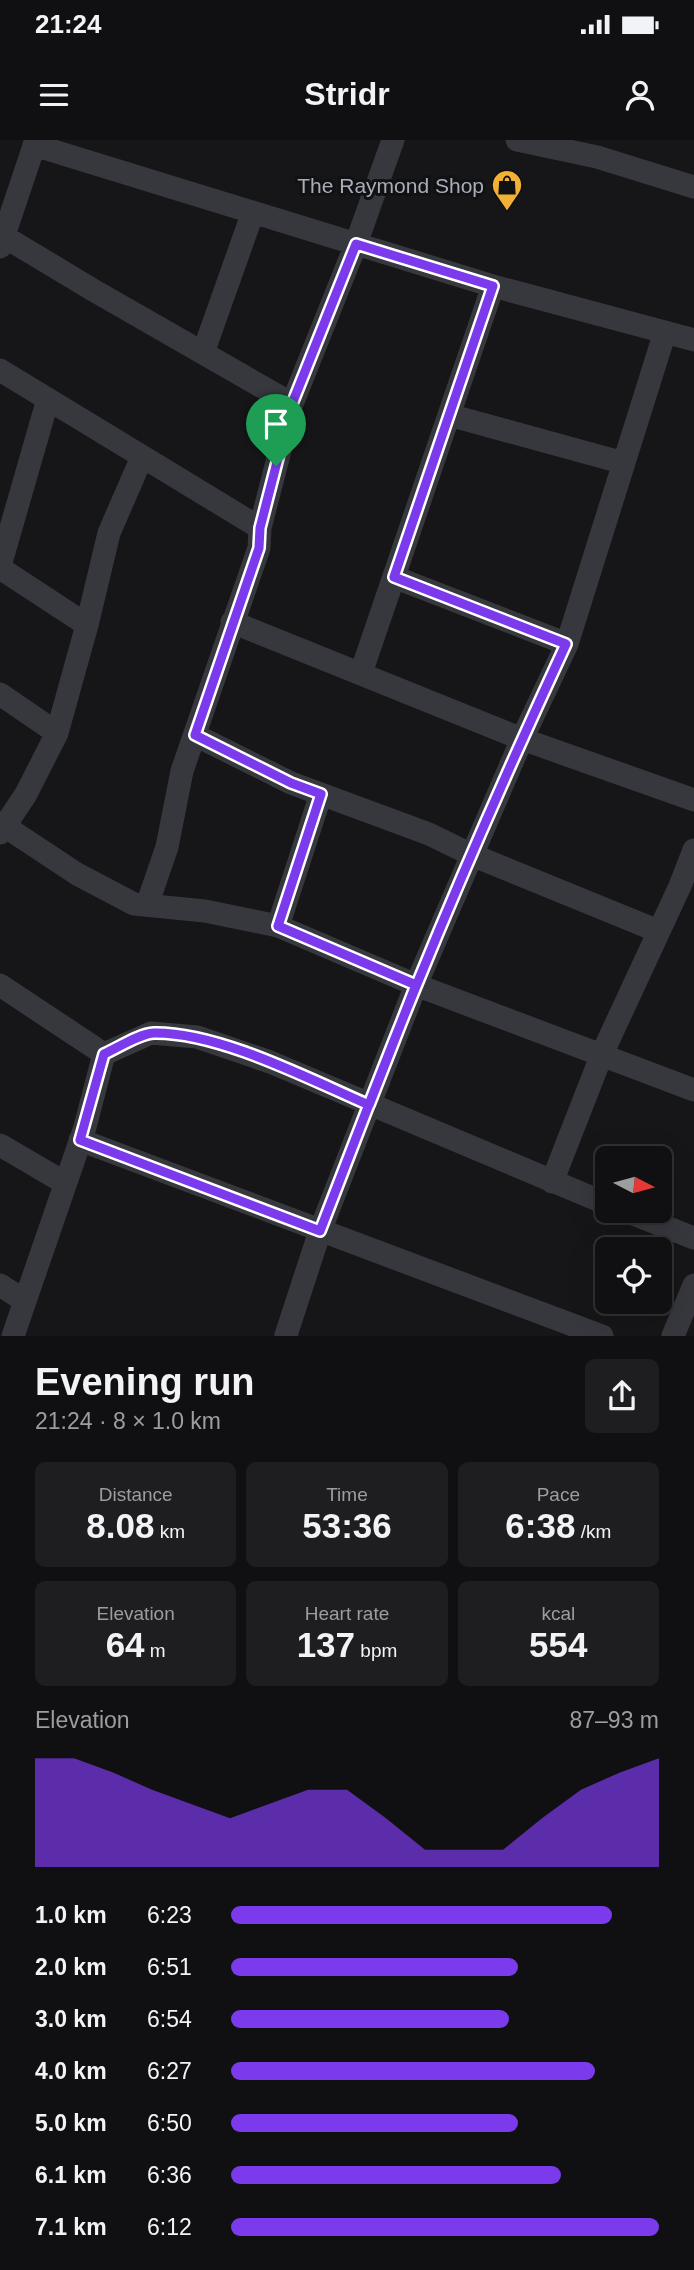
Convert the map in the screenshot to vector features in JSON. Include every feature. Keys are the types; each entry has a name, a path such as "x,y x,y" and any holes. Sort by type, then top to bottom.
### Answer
{"street":[{"path":"147,905 167,847 182,771 259,548 260,528 292,404 356,244 393,140"},
{"path":"517,140 600,148 694,187"},
{"path":"292,404 2,239 35,143 493,286 694,340"},
{"path":"203,353 253,212"},
{"path":"361,673 493,286"},
{"path":"287,1335 320,1231 416,985 566,644 665,332"},
{"path":"0,369 260,528"},
{"path":"48,399 0,567 87,625"},
{"path":"449,415 624,463"},
{"path":"142,457 109,533 57,733 26,794 1,828 77,874 134,904 205,911 278,926 416,985 694,1090"},
{"path":"394,577 566,644"},
{"path":"232,622 522,739 694,800"},
{"path":"0,694 57,733"},
{"path":"195,735 291,783 429,834 472,855 658,931"},
{"path":"278,926 321,794"},
{"path":"552,1182 602,1054 658,931 687,889 694,850"},
{"path":"0,985 104,1054"},
{"path":"104,1054 151,1033 197,1037 270,1062 595,1199"},
{"path":"13,1335 80,1140 104,1054"},
{"path":"80,1140 602,1335"},
{"path":"0,1144 65,1183"},
{"path":"656,1223 694,1238"},
{"path":"0,1285 25,1301"},
{"path":"673,1335 694,1286"}],"place":[{"name":"The Raymond Shop","path":"507,212"}],"route":[{"path":"276,466 260,528 259,548 195,735 291,783 321,794 278,926 416,985 369,1105 270,1062 197,1037 151,1033 104,1054 80,1140 320,1231 416,985 566,644 394,577 493,286 356,244 292,404 276,466"}]}
